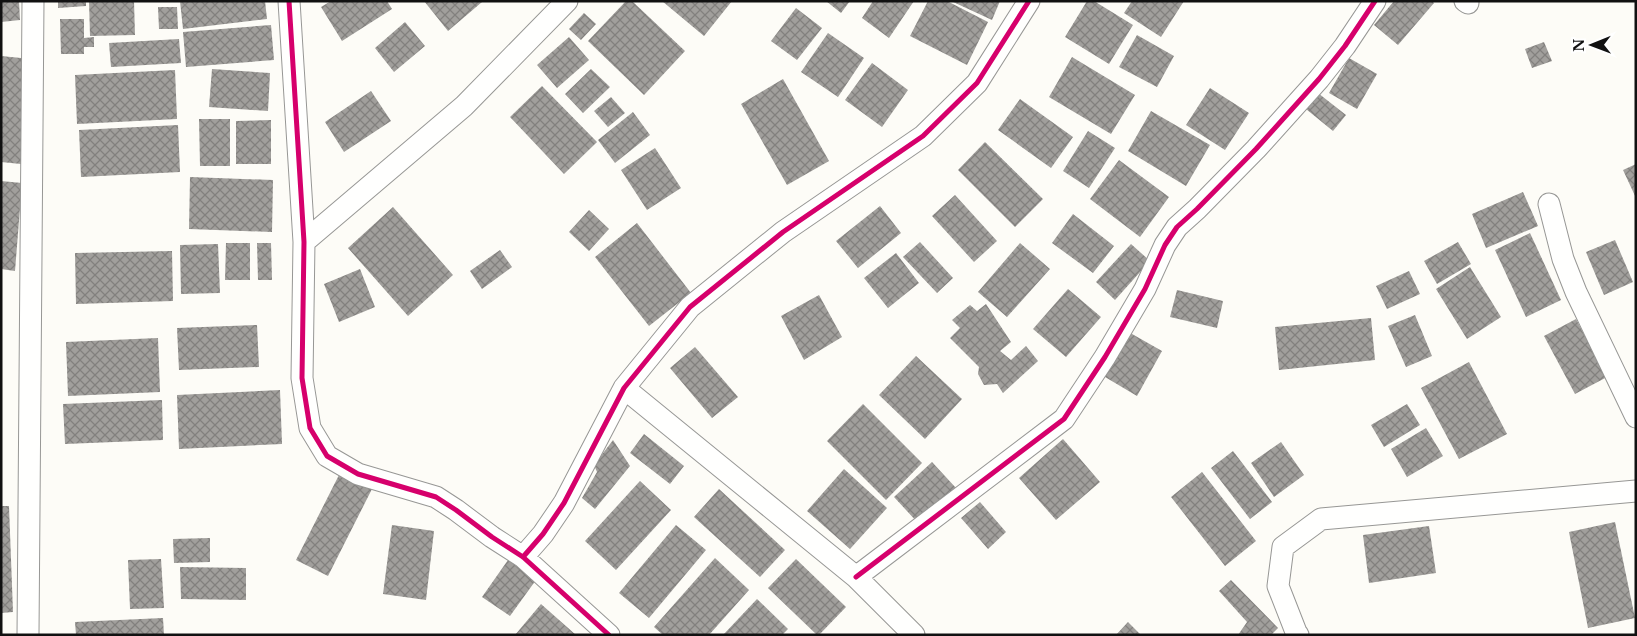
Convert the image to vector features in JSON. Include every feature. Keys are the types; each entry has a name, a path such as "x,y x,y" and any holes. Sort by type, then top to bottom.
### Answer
{"street":[{"path":"28,635 32,1"},
{"path":"289,1 304,242 302,378 310,428 327,456 358,474 436,497 456,510 523,558 609,635"},
{"path":"304,242 464,106 567,1"},
{"path":"523,558 543,534 564,503 624,388 690,307 783,232 924,136 977,83 1028,1"},
{"path":"856,578 1064,419 1105,357 1145,289 1166,245 1177,227 1256,149 1320,79 1375,1"},
{"path":"1549,204 1563,259 1576,292 1636,417"},
{"path":"624,388 856,578 914,635"},
{"path":"1298,635 1278,586 1283,548 1321,519 1636,491"}],"building":[{"path":"1,1 19,1 20,20 1,22"},
{"path":"58,1 86,1 86,6 58,8"},
{"path":"89,1 134,1 135,35 90,36"},
{"path":"180,1 265,1 267,19 183,29"},
{"path":"331,1 387,1 392,9 342,41 321,7"},
{"path":"424,1 481,1 482,2 448,31"},
{"path":"626,1 632,1 685,51 644,95 588,41"},
{"path":"662,1 732,1 704,36"},
{"path":"826,1 850,1 841,13"},
{"path":"873,1 914,1 889,38 862,18"},
{"path":"928,1 947,1 988,22 967,65 910,36"},
{"path":"951,1 1000,1 992,20"},
{"path":"1087,1 1094,1 1133,25 1109,64 1065,37"},
{"path":"1132,1 1184,1 1161,37 1124,13"},
{"path":"1394,1 1432,1 1434,3 1398,45 1374,25"},
{"path":"158,7 177,7 178,29 159,29"},
{"path":"796,8 822,28 797,60 771,41"},
{"path":"584,13 596,24 581,40 569,29"},
{"path":"60,19 84,19 84,38 94,37 94,47 84,47 84,54 61,54"},
{"path":"405,22 425,46 394,72 375,48"},
{"path":"271,25 274,60 186,67 183,32"},
{"path":"828,33 864,58 838,97 801,72"},
{"path":"1137,35 1174,56 1157,87 1119,67"},
{"path":"569,37 589,60 557,88 537,65"},
{"path":"179,39 181,63 111,67 109,43"},
{"path":"1544,42 1552,61 1532,68 1525,49"},
{"path":"1,56 31,59 21,164 1,162"},
{"path":"1072,57 1135,95 1111,134 1049,97"},
{"path":"1349,58 1377,74 1357,109 1329,93"},
{"path":"872,63 908,90 882,127 845,100"},
{"path":"212,69 270,73 268,111 209,107"},
{"path":"591,69 610,87 583,113 565,94"},
{"path":"175,70 177,119 77,124 75,75"},
{"path":"783,79 829,161 787,185 741,104"},
{"path":"542,86 597,142 564,174 510,117"},
{"path":"1210,88 1249,113 1225,150 1186,125"},
{"path":"371,91 391,121 344,152 325,122"},
{"path":"1318,93 1346,115 1333,131 1306,109"},
{"path":"611,97 625,113 608,127 594,111"},
{"path":"1020,99 1073,137 1051,168 998,130"},
{"path":"1151,111 1210,145 1186,186 1128,151"},
{"path":"633,112 650,135 615,163 598,140"},
{"path":"199,119 230,119 230,166 200,166"},
{"path":"271,120 271,164 236,164 236,121"},
{"path":"178,125 180,172 81,177 79,130"},
{"path":"1088,131 1115,148 1089,188 1063,171"},
{"path":"985,142 1043,199 1015,227 958,170"},
{"path":"655,148 681,188 647,210 621,170"},
{"path":"1119,160 1169,197 1140,237 1090,199"},
{"path":"1636,164 1636,198 1623,170"},
{"path":"190,177 273,180 272,232 189,229"},
{"path":"1,181 22,183 15,271 1,269"},
{"path":"1523,192 1538,226 1486,248 1472,214"},
{"path":"955,195 997,241 974,262 932,216"},
{"path":"880,206 901,233 858,268 836,241"},
{"path":"393,207 453,275 408,316 348,248"},
{"path":"589,210 609,229 589,251 569,232"},
{"path":"1073,214 1114,246 1093,273 1052,243"},
{"path":"637,223 691,293 649,326 595,257"},
{"path":"1530,233 1561,300 1526,317 1495,250"},
{"path":"1615,240 1633,282 1604,295 1586,252"},
{"path":"920,242 953,278 937,293 903,257"},
{"path":"1458,242 1471,264 1437,284 1424,261"},
{"path":"226,243 250,243 250,280 225,280"},
{"path":"257,243 271,243 272,280 258,280"},
{"path":"1020,243 1050,269 1007,317 978,292"},
{"path":"218,244 220,293 181,294 180,245"},
{"path":"1131,244 1150,261 1115,300 1096,282"},
{"path":"500,250 512,267 482,289 470,271"},
{"path":"172,251 173,301 76,304 75,253"},
{"path":"896,253 919,283 888,308 864,278"},
{"path":"1470,267 1501,317 1467,339 1436,289"},
{"path":"360,269 375,307 339,322 324,284"},
{"path":"1409,271 1420,294 1387,309 1376,286"},
{"path":"1068,289 1101,317 1066,357 1033,329"},
{"path":"1177,290 1223,301 1217,328 1170,317"},
{"path":"819,295 842,337 804,360 781,316"},
{"path":"986,304 1011,342 1000,351 1011,360 1026,346 1038,361 1003,393 997,384 984,385 978,374 979,367 950,338 960,328 952,320 970,305 977,311"},
{"path":"1415,315 1432,356 1406,367 1388,326"},
{"path":"1371,318 1375,360 1279,370 1275,327"},
{"path":"1576,319 1607,377 1575,394 1544,336"},
{"path":"257,325 259,367 179,370 177,328"},
{"path":"1125,330 1162,351 1137,396 1100,374"},
{"path":"158,338 160,392 68,396 66,342"},
{"path":"695,347 738,397 712,418 670,368"},
{"path":"916,356 962,399 925,439 879,395"},
{"path":"1469,362 1507,434 1459,459 1421,388"},
{"path":"280,390 282,444 179,449 177,395"},
{"path":"162,400 163,440 65,444 63,404"},
{"path":"863,404 922,463 886,500 827,441"},
{"path":"1407,404 1420,425 1384,447 1371,425"},
{"path":"1426,428 1443,456 1407,477 1391,449"},
{"path":"644,434 684,466 670,484 630,453"},
{"path":"1063,439 1100,482 1056,520 1019,478"},
{"path":"613,440 630,466 595,509 582,498 597,472 594,465"},
{"path":"1281,442 1304,475 1274,497 1251,463"},
{"path":"1233,451 1272,502 1250,519 1211,468"},
{"path":"932,462 956,488 918,523 894,497"},
{"path":"844,469 887,508 850,549 807,511"},
{"path":"1202,472 1256,541 1225,566 1171,497"},
{"path":"340,473 372,489 328,576 296,560"},
{"path":"640,481 671,510 616,570 585,541"},
{"path":"719,489 785,550 760,577 694,517"},
{"path":"980,502 1006,532 988,549 961,518"},
{"path":"1,506 9,506 13,612 1,613"},
{"path":"1615,522 1635,618 1588,628 1569,532"},
{"path":"392,525 434,531 426,600 383,594"},
{"path":"676,525 706,550 649,618 619,593"},
{"path":"1429,526 1436,573 1369,583 1363,535"},
{"path":"210,538 210,562 174,563 173,539"},
{"path":"715,558 749,590 709,635 663,635 654,627"},
{"path":"161,559 164,608 130,609 128,560"},
{"path":"796,559 846,607 819,635 768,588"},
{"path":"508,560 536,580 510,616 482,597"},
{"path":"180,567 246,568 246,600 181,599"},
{"path":"1231,580 1278,628 1271,635 1238,635 1247,622 1219,591"},
{"path":"757,599 788,629 782,635 723,635"},
{"path":"541,604 576,635 515,635"},
{"path":"163,618 164,635 76,635 75,622"},
{"path":"1128,622 1141,635 1116,635"}],"cycle path":[{"path":"289,1 304,242 302,378 310,428 327,456 358,474 436,497 456,510 523,557 609,635"},
{"path":"523,557 543,534 564,503 624,388 690,307 783,232 923,136 977,83 1029,1"},
{"path":"856,577 1064,419 1105,357 1145,289 1165,245 1177,227 1256,149 1319,79 1345,46 1375,1"}]}
